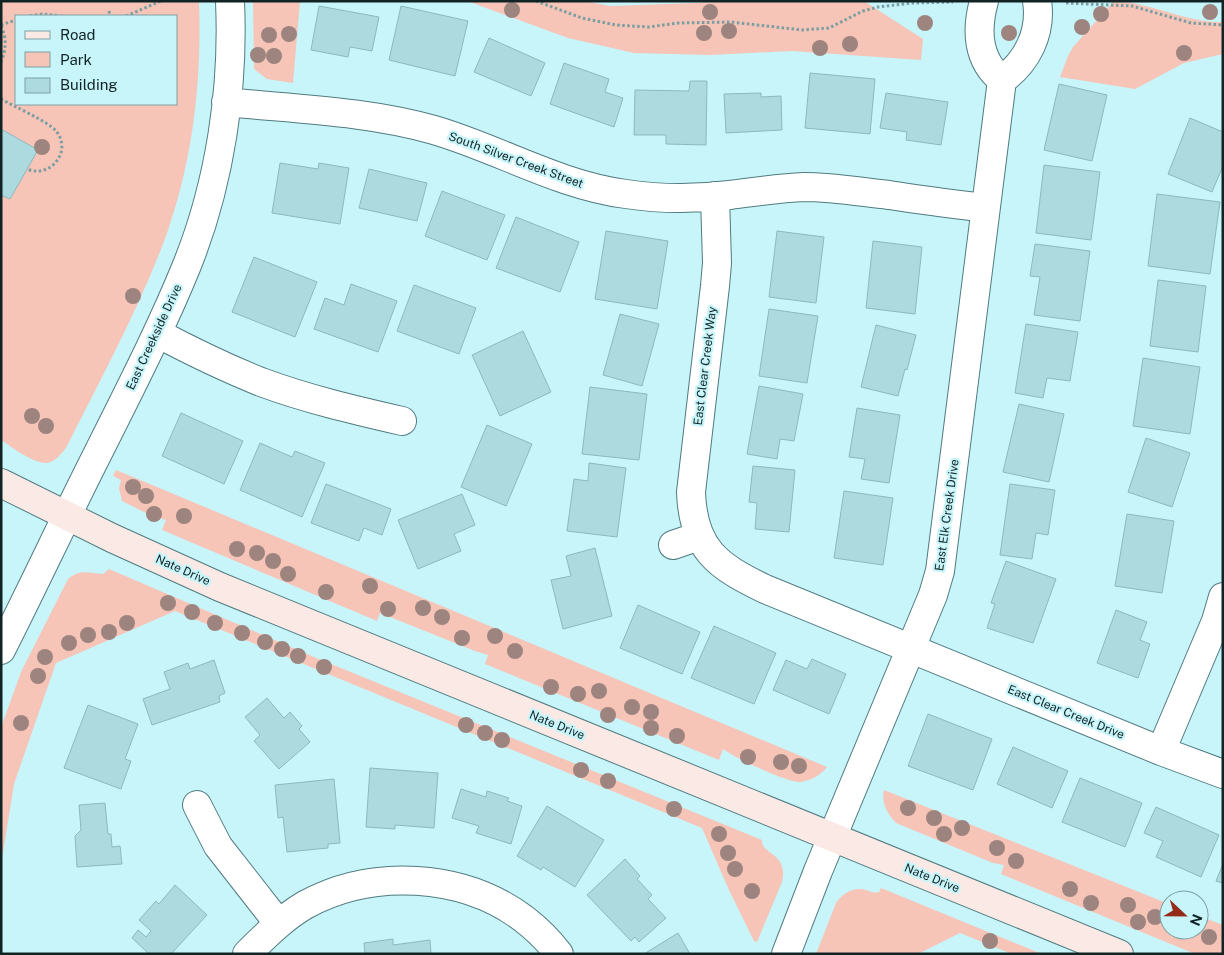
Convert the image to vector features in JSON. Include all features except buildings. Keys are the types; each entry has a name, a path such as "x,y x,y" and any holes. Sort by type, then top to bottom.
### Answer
{"street":[{"name":"East Creekside Drive","path":"1,650 158,333 187,265 207,206 221,143 230,57 230,1"},
{"path":"984,1 979,35 981,49 990,69 1002,80 1021,63 1029,50 1036,28 1037,1"},
{"name":"East Elk Creek Drive","path":"786,954 832,836 933,594 942,559 1002,80"},
{"name":"South Silver Creek Street","path":"226,102 358,116 422,127 474,143 569,182 601,190 652,196 715,196 778,188 825,188 986,208"},
{"name":"East Clear Creek Way","path":"715,196 716,273 690,492 692,513 699,536 717,561 746,580 910,649"},
{"path":"158,333 207,358 262,382 352,410 402,421"},
{"name":"Nate Drive","path":"1,483 148,555 237,594 1119,954"},
{"path":"673,545 699,536"},
{"path":"1161,751 1216,621 1223,597"},
{"name":"East Clear Creek Drive","path":"910,649 1161,751 1223,774"},
{"path":"197,805 218,846 279,924"},
{"path":"247,954 294,912 314,901 347,888 392,881 426,882 457,887 488,899 532,925 559,954"}],"path":[{"path":"128,15 161,1"},
{"path":"536,1 582,18 616,25 648,27 678,23 731,22 802,30 829,28 863,11 878,7 912,3 953,2"},
{"path":"1064,3 1132,6 1191,23 1223,25"},
{"path":"109,11 110,15"},
{"path":"36,15 52,15"},
{"path":"1,62 5,44 4,32 1,26 15,20"},
{"path":"1,99 53,128 61,141 61,156 54,165 47,170 37,172 27,169"}],"green space":[{"path":"1,1 199,1 199,61 194,120 189,149 183,178 166,236 144,290 66,448 60,455 50,462 42,463 24,455 3,441 1,443"},
{"path":"253,1 300,1 293,83 267,79 254,69"},
{"path":"467,1 583,1 611,6 748,1 864,1 923,39 921,60 792,51 710,55 634,53 568,38"},
{"path":"1113,2 1139,4 1194,19 1223,22 1223,54 1184,63 1135,89 1060,77 1073,47"},
{"path":"116,470 827,767 815,777 800,782 761,769 723,749 719,760 485,664 488,655 380,613 377,621 162,530 166,520 152,516 122,501 119,488 121,480 113,476"},
{"path":"109,569 314,657 762,840 765,848 782,865 783,872 782,882 757,942 754,941 729,890 702,828 175,611 56,663 14,784 1,865 1,731 21,672 68,579 81,573 103,574"},
{"path":"884,790 1159,900 1159,939 1001,874 1004,865 993,863 896,823 886,808"},
{"path":"881,888 1042,954 1012,954 960,933 918,954 816,954 836,903 841,897 847,892 854,890 862,889 879,892"},
{"path":"1209,920 1223,925 1223,954 1195,954 1161,940 1209,940"}]}
